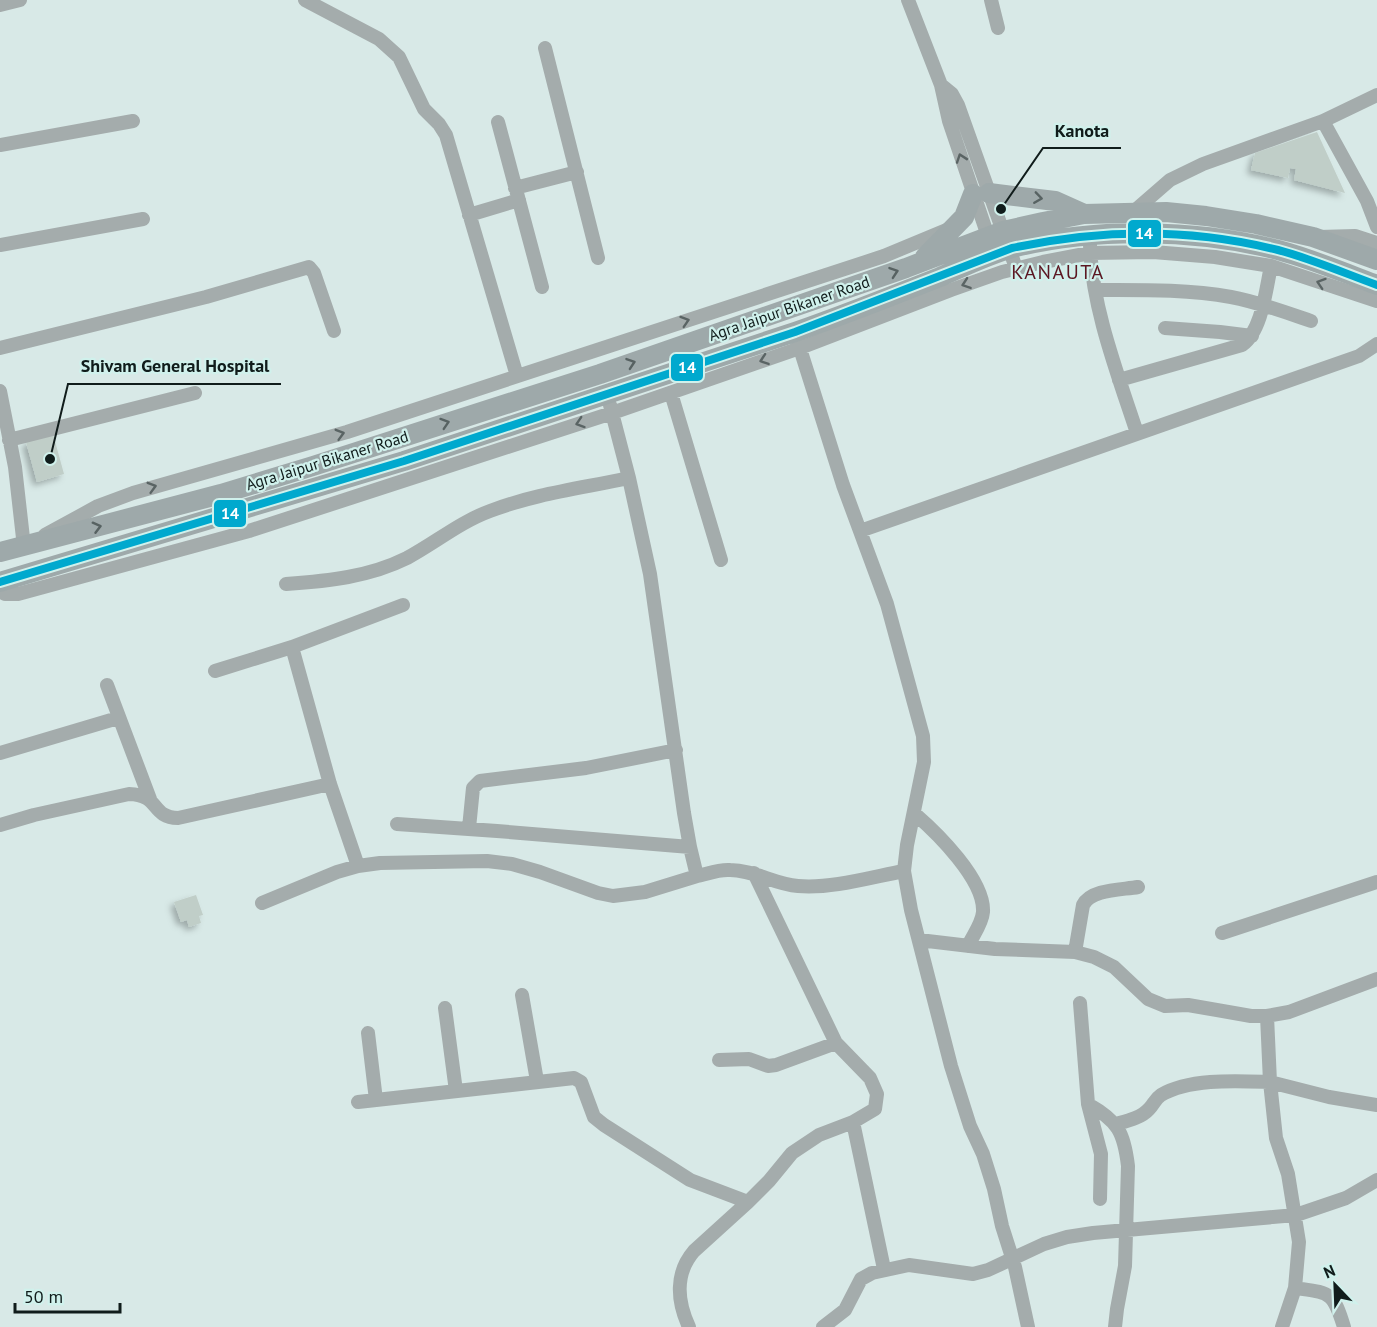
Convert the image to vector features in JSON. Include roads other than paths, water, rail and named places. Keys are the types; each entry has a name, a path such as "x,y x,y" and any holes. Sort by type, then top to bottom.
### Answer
{"highway":[{"path":"921,261 964,217 981,193 1055,201 1084,214"},
{"name":"Agra Jaipur Bikaner Road","path":"0,582 393,465 609,404 798,340 858,310 1084,214 1166,212 1206,216 1313,237 1377,260"},
{"name":"Agra Jaipur Bikaner Road","path":"0,552 220,494 313,466 600,374 921,261 1054,239 1090,244 1161,234 1207,236 1280,250 1377,285"}],"street":[{"path":"0,5 20,0"},
{"path":"304,0 379,39 399,57 424,109 446,135 517,376"},
{"path":"908,0 941,85 949,121 981,193 1000,248 1017,268"},
{"path":"991,0 998,28"},
{"path":"545,48 598,258"},
{"path":"1132,213 1170,180 1203,164 1323,121 1377,94"},
{"path":"0,145 133,121"},
{"path":"1323,121 1367,201 1377,227"},
{"path":"498,122 542,287"},
{"path":"470,215 517,194 577,172"},
{"path":"0,245 143,219"},
{"path":"0,391 15,466 24,547 98,506 133,493 347,432 884,256 953,227"},
{"path":"1313,237 1356,236 1377,243"},
{"path":"1017,268 1090,244 1215,257 1270,266 1377,301"},
{"path":"1090,244 1096,290 1119,380 1137,433"},
{"path":"1000,248 1017,268"},
{"path":"1119,380 1242,345 1252,336 1263,305 1270,266"},
{"path":"0,348 206,297 309,267 314,273 334,331"},
{"path":"1096,290 1197,292 1263,305 1311,321"},
{"path":"1165,328 1252,336"},
{"path":"0,591 5,594 18,594 249,531 609,404 671,393 798,340 830,447 888,604 923,736 924,762 904,871 951,1066 970,1126 983,1154 994,1189 1028,1327"},
{"path":"860,531 1376,350"},
{"path":"9,440 195,393"},
{"path":"671,393 722,560"},
{"path":"609,404 629,478 650,574 690,847 697,876"},
{"path":"286,584 327,581 381,569 405,559 467,521 490,511 518,502 629,478"},
{"path":"215,671 292,647 403,605"},
{"path":"292,647 330,784 358,866"},
{"path":"107,685 150,799 166,818 178,818 330,784"},
{"path":"0,753 118,718"},
{"path":"469,828 471,796 480,781 586,768 676,750"},
{"path":"0,825 107,798 140,794 150,799"},
{"path":"915,814 948,846 975,884 983,909 981,921 968,946"},
{"path":"396,824 690,847"},
{"path":"262,903 358,866 424,861 487,861 512,864 613,896 645,892 697,876 728,870 754,873 778,883 800,886 824,886 904,871"},
{"path":"690,1327 680,1297 680,1276 685,1262 694,1251 769,1181 792,1153 819,1135 853,1122 875,1109 877,1094 870,1078 836,1043 754,873"},
{"path":"1222,933 1377,882"},
{"path":"1075,952 1086,899 1094,895 1138,887"},
{"path":"919,940 968,946 1075,952 1094,957 1114,967 1148,999 1165,1005 1188,1005 1251,1016 1289,1012 1377,979"},
{"path":"522,995 537,1081"},
{"path":"1080,1003 1088,1104 1101,1154 1100,1198"},
{"path":"445,1008 456,1091"},
{"path":"1268,1016 1270,1082 1276,1138 1288,1174 1296,1215 1299,1257 1295,1288 1282,1327"},
{"path":"368,1033 376,1100"},
{"path":"719,1060 748,1059 768,1066 776,1065 836,1043"},
{"path":"358,1102 574,1078 581,1082 594,1117 604,1125 690,1180 748,1202"},
{"path":"1116,1124 1137,1118 1149,1109 1156,1099 1179,1088 1224,1081 1270,1082 1377,1105"},
{"path":"1088,1104 1106,1114 1116,1124 1124,1144 1128,1166 1125,1266 1115,1327"},
{"path":"853,1122 884,1269"},
{"path":"823,1327 845,1310 861,1279 884,1269 909,1265 972,1274 988,1270 1044,1244 1067,1237 1296,1215 1346,1198 1377,1180"},
{"path":"1295,1288 1329,1294 1335,1301 1344,1327"}],"place":[{"name":"Kanota","path":"1001,209"},
{"name":"Shivam General Hospital","path":"50,459"}],"district":[{"name":"KANAUTA","path":"1058,272"}]}
